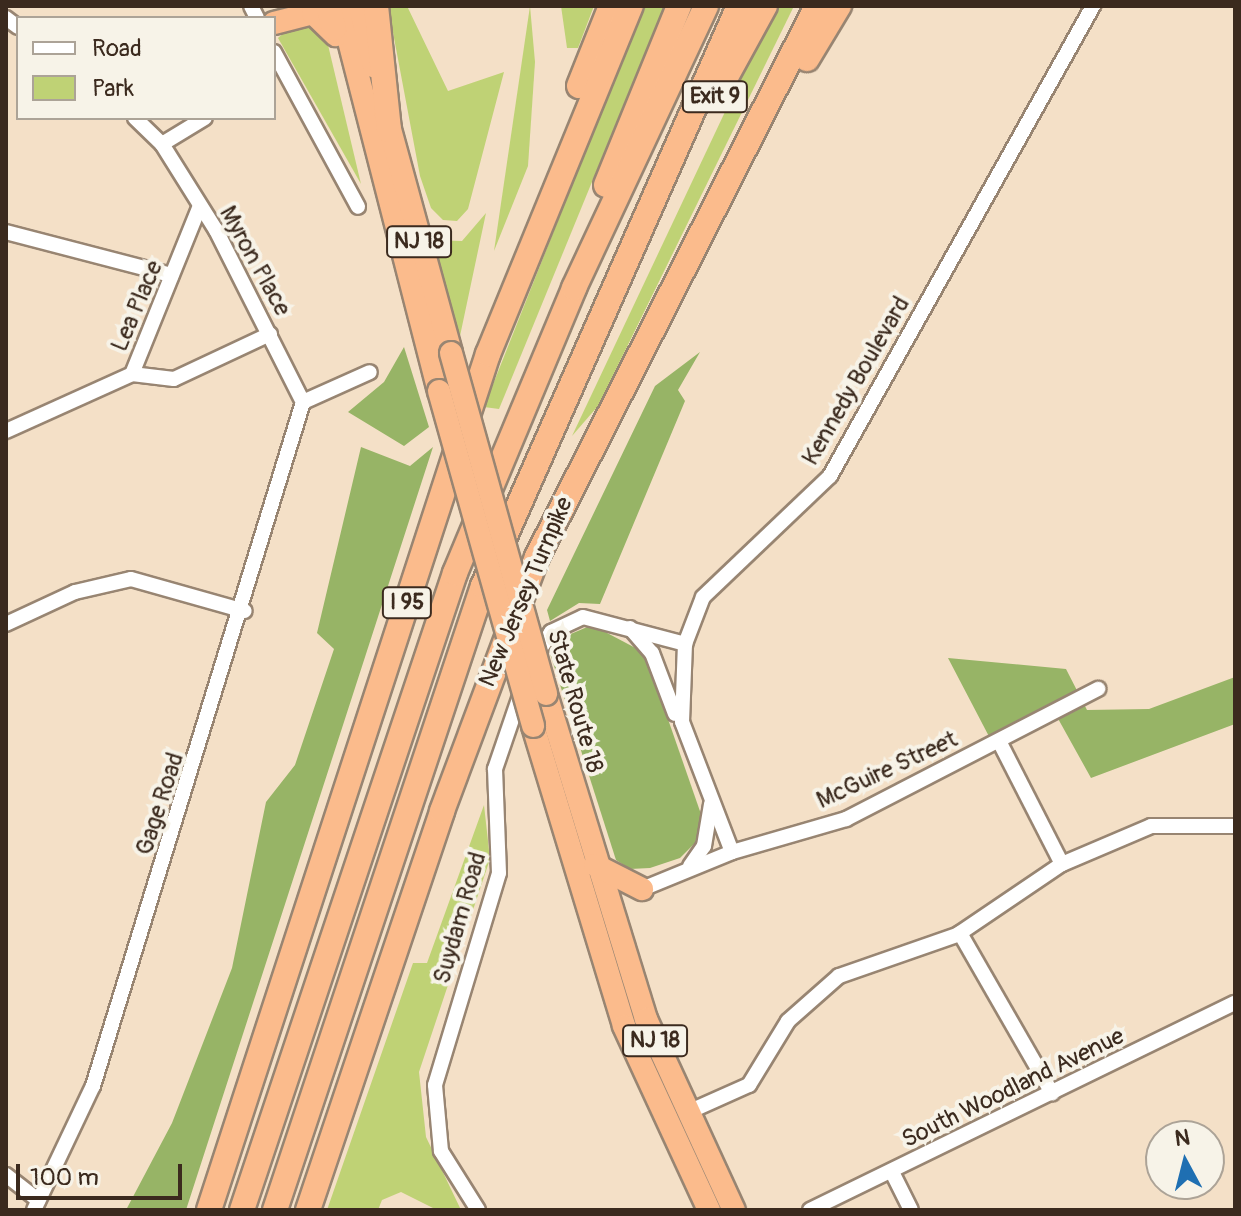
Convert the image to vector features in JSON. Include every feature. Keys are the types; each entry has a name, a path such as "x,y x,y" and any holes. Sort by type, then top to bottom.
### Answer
{"highway":[{"name":"State Route 18","path":"360,6 389,130 595,865 686,1113 734,1210"},
{"path":"376,6 388,69 389,130"},
{"path":"488,354 530,210 611,6"},
{"name":"I 95","path":"209,1210 488,354 631,6"},
{"path":"574,288 587,231 679,6"},
{"name":"I 95","path":"242,1210 455,573 574,288 706,6"},
{"name":"New Jersey Turnpike","path":"275,1210 483,586 546,431 663,188 739,6"},
{"name":"Exit 9","path":"663,188 765,6"},
{"name":"New Jersey Turnpike","path":"308,1210 437,825 537,557 727,195 817,6"},
{"path":"727,195 839,6"},
{"path":"276,22 307,12 334,13"},
{"name":"State Route 18","path":"334,13 533,726 624,1026 709,1210"},
{"path":"595,865 642,889 619,935"}],"street":[{"name":"Kennedy Boulevard","path":"732,852 691,755 678,686 685,644 703,597 724,573 830,476 1093,6"},
{"path":"278,73 358,207"},
{"name":"Myron Place","path":"137,120 162,144 200,206 270,334 303,402"},
{"path":"162,144 202,120"},
{"name":"Lea Place","path":"200,206 132,374 174,379 270,334"},
{"path":"6,232 171,275"},
{"path":"303,402 370,372"},
{"path":"6,431 132,374"},
{"name":"Gage Road","path":"36,1205 93,1086 245,611 303,402"},
{"path":"6,624 75,592 131,579 245,611"},
{"name":"Suydam Road","path":"478,1210 450,1172 434,1108 441,1061 502,855 499,748 551,632 583,617 623,623 685,644"},
{"path":"623,623 652,653 691,755"},
{"name":"McGuire Street","path":"642,889 732,852 846,819 1098,689"},
{"path":"999,741 1062,864"},
{"path":"683,872 704,846 711,800"},
{"path":"686,1113 749,1085 813,992 960,933 1062,864 1151,826 1235,826"},
{"path":"960,933 1052,1093"},
{"name":"South Woodland Avenue","path":"810,1210 1234,1005"},
{"path":"892,1172 911,1210"},
{"path":"6,1175 36,1205"}],"green space":[{"path":"388,6 407,6 448,91 504,72 468,209 457,221 443,220 431,208 420,176"},
{"path":"530,6 535,62 528,166 494,251"},
{"path":"561,6 594,6 578,48 567,48"},
{"path":"643,6 664,6 499,409 484,407"},
{"path":"775,6 794,6 598,406 572,436"},
{"path":"303,16 324,28 361,184 278,38"},
{"path":"486,213 460,336 430,240 462,241"},
{"path":"404,347 429,427 404,446 348,412 384,382"},
{"path":"700,352 678,390 685,401 600,604 579,603 550,621 547,610 655,386"},
{"path":"361,447 410,466 433,447 186,1210 126,1210 172,1123 232,968 266,802 295,765 334,649 317,633"},
{"path":"592,625 645,653 702,817 695,843 680,858 650,868 630,869 616,860 547,644"},
{"path":"948,658 1066,669 1087,710 1149,709 1235,677 1235,724 1091,778 1056,715 994,746"},
{"path":"484,805 490,859 419,1072 426,1137 461,1210 437,1210 401,1192 382,1200 378,1210 327,1210 413,963 427,963"}]}
